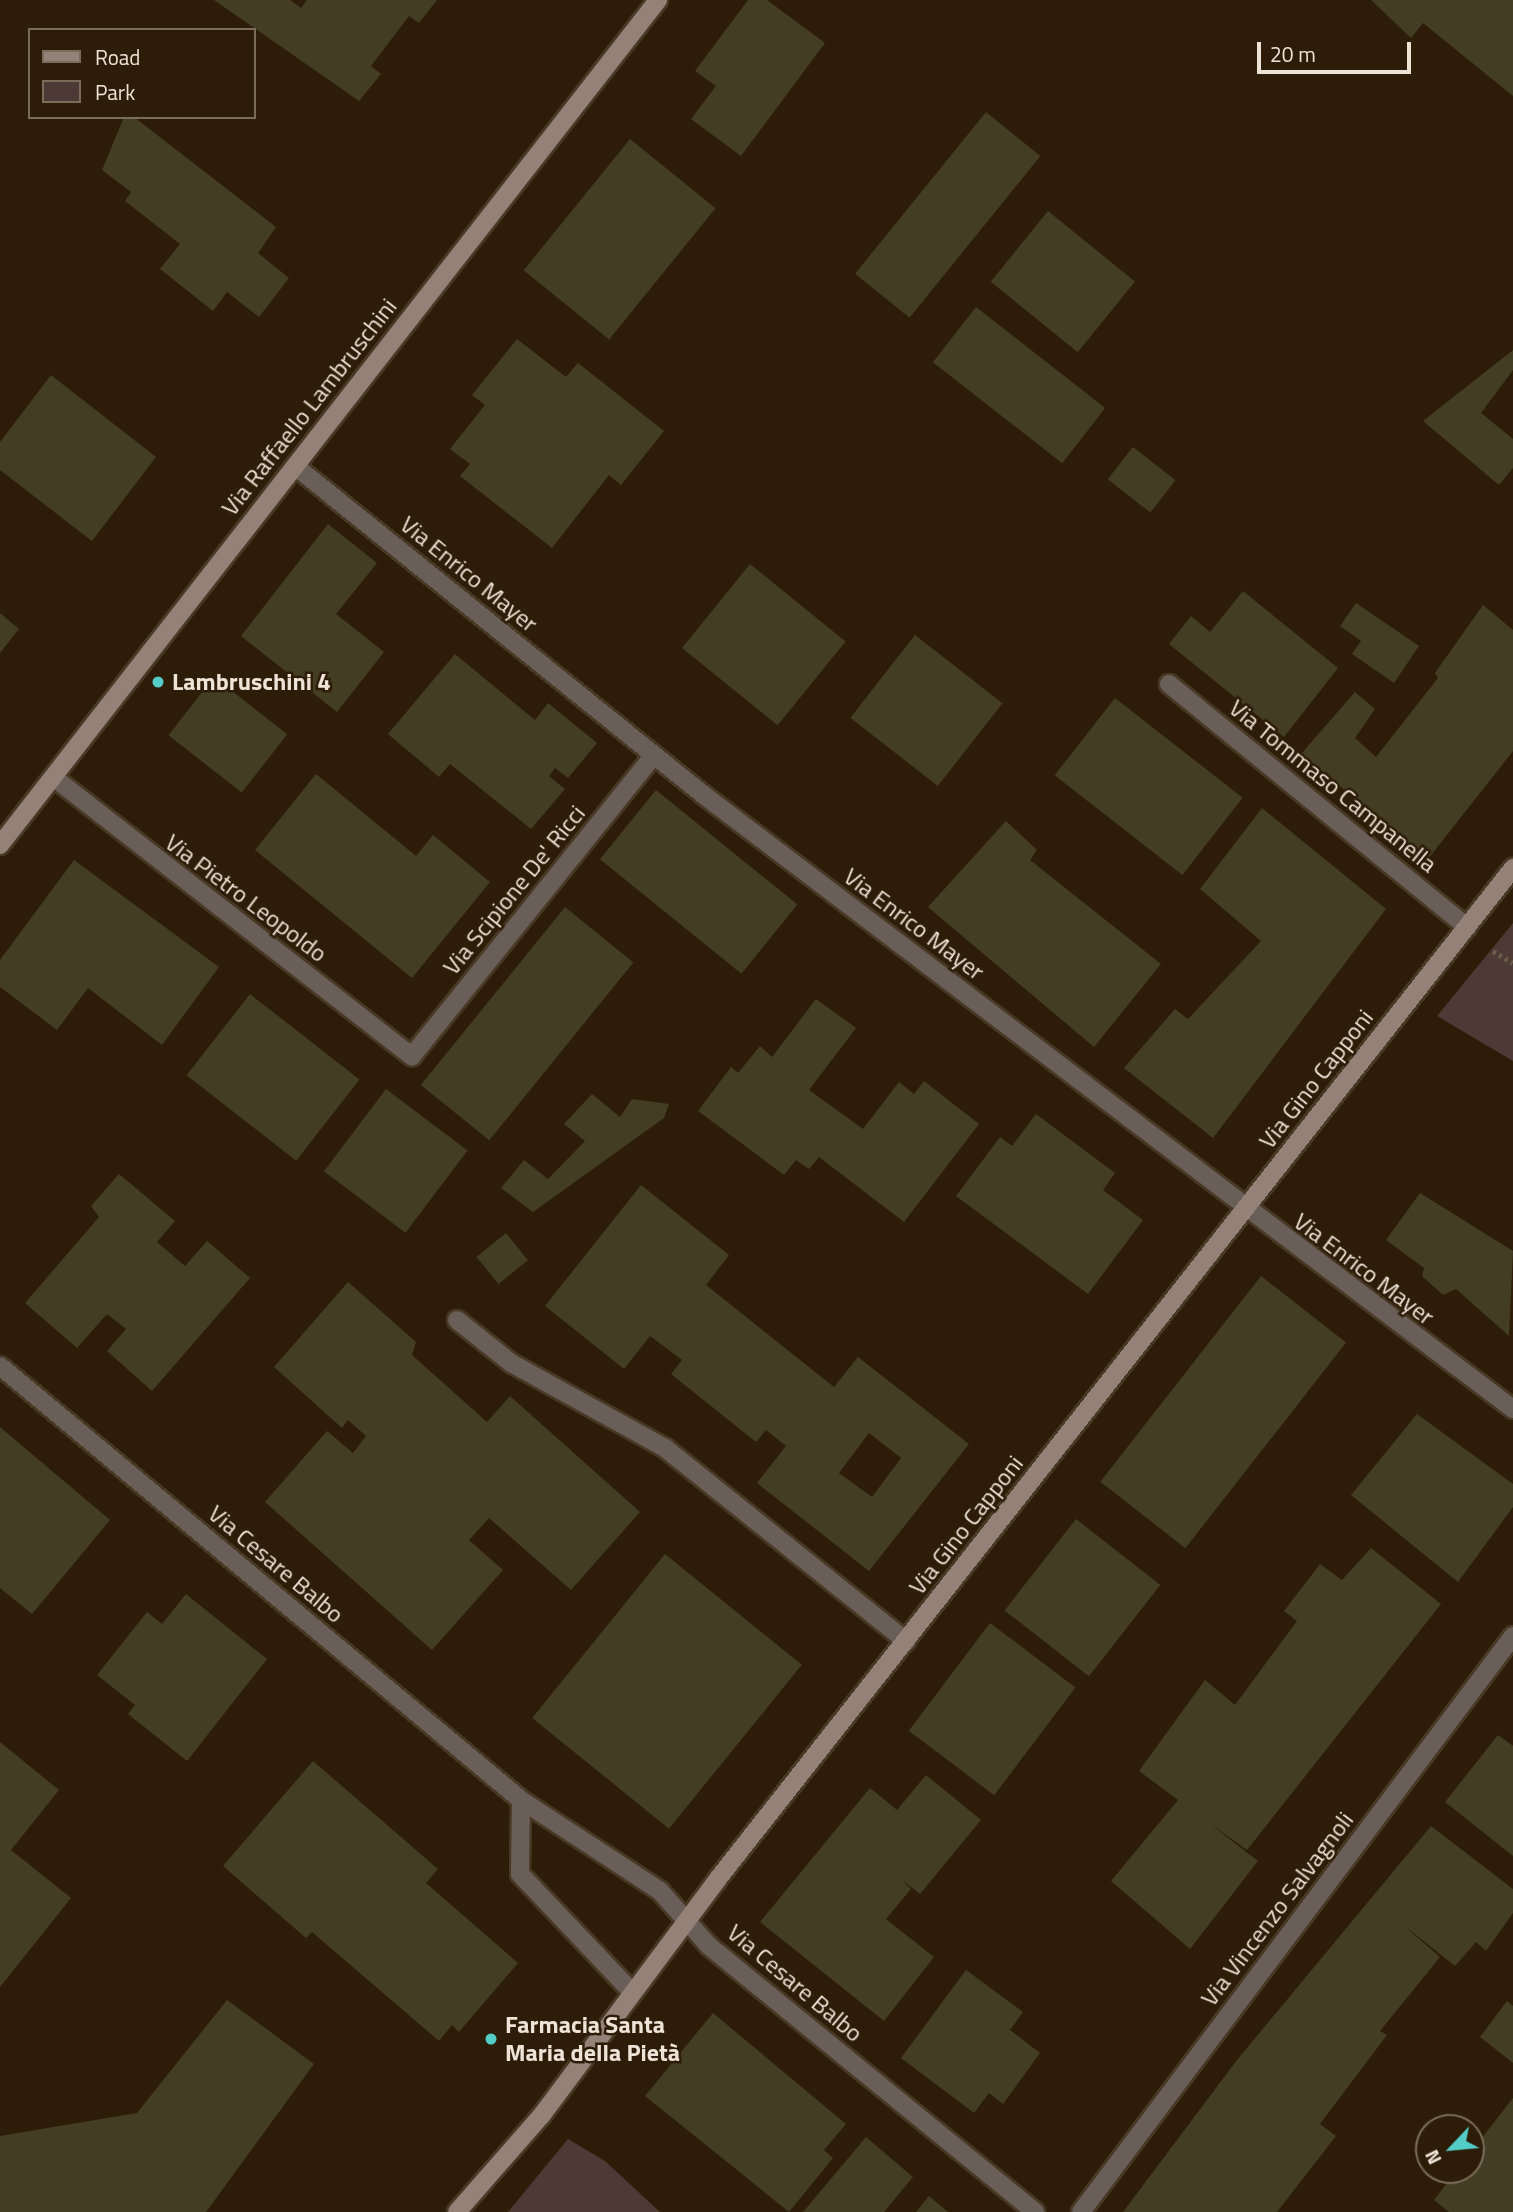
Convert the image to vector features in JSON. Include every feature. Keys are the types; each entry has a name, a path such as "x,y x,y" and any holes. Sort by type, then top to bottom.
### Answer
{"street":[{"name":"Via Raffaello Lambruschini","path":"0,845 658,0"},
{"name":"Via Enrico Mayer","path":"295,466 653,755 1245,1209 1513,1409"},
{"name":"Via Tommaso Campanella","path":"1169,684 1467,927"},
{"name":"Via Scipione De' Ricci","path":"412,1056 653,755"},
{"name":"Via Pietro Leopoldo","path":"52,777 412,1056"},
{"name":"Via Gino Capponi","path":"457,2212 542,2115 688,1917 1513,868"},
{"path":"457,1320 511,1363 665,1448 906,1641"},
{"name":"Via Cesare Balbo","path":"0,1367 521,1800 688,1917 709,1946 1035,2212"},
{"name":"Via Vincenzo Salvagnoli","path":"1081,2212 1513,1636"},
{"path":"521,1800 520,1874 631,1991"}],"path":[{"path":"1491,950 1513,963"}],"green space":[{"path":"1513,923 1513,1061 1437,1016"},
{"path":"568,2139 605,2161 660,2212 508,2212"}],"building":[{"path":"214,0 290,0 301,8 307,0 437,0 419,23 409,16 371,66 381,74 359,101"},
{"path":"748,0 767,0 825,43 741,156 691,119 716,86 695,71"},
{"path":"1371,0 1513,0 1513,96 1423,23 1411,38"},
{"path":"986,112 1040,156 910,318 855,274"},
{"path":"123,119 137,119 276,227 258,253 289,278 259,317 227,292 213,311 160,269 180,244 125,201 131,192 102,170"},
{"path":"630,139 715,208 609,340 524,270"},
{"path":"1048,211 1135,281 1078,352 991,282"},
{"path":"976,307 1105,408 1062,463 933,362"},
{"path":"517,339 566,377 578,363 664,431 621,485 609,475 552,548 460,476 470,464 450,449 485,405 472,395"},
{"path":"1513,350 1513,370 1481,413 1513,439 1513,468 1499,485 1423,421"},
{"path":"51,375 156,457 92,541 0,470 0,442"},
{"path":"1133,447 1176,480 1150,513 1108,479"},
{"path":"328,524 377,563 336,614 384,652 337,712 241,636"},
{"path":"750,564 846,641 778,725 682,648"},
{"path":"1243,591 1338,668 1284,737 1169,644 1191,616 1210,632"},
{"path":"1356,603 1419,646 1394,683 1352,654 1361,641 1340,626"},
{"path":"1483,605 1513,630 1513,751 1428,859 1301,754 1355,692 1375,709 1355,738 1376,757 1438,678 1435,673"},
{"path":"0,613 19,629 0,653"},
{"path":"915,635 1002,703 938,786 850,718"},
{"path":"455,654 535,720 548,703 597,743 568,778 555,768 549,776 565,789 531,829 450,764 439,777 388,734"},
{"path":"214,677 287,734 242,793 168,735"},
{"path":"1115,698 1243,798 1182,875 1055,775"},
{"path":"316,774 416,856 433,835 490,882 412,978 255,850"},
{"path":"656,790 797,905 741,974 600,859"},
{"path":"1262,808 1386,909 1213,1138 1124,1068 1175,1009 1188,1019 1261,941 1200,889"},
{"path":"1006,821 1037,850 1030,860 1161,964 1094,1047 928,907"},
{"path":"74,860 219,967 162,1045 88,988 57,1030 0,987 0,960"},
{"path":"565,907 633,962 489,1140 421,1085"},
{"path":"250,994 360,1080 296,1161 187,1075"},
{"path":"816,999 856,1028 809,1090 863,1129 899,1082 914,1094 924,1081 979,1124 904,1222 819,1157 809,1169 796,1160 784,1175 698,1111 731,1067 738,1073 760,1046 772,1057"},
{"path":"386,1089 467,1150 405,1233 324,1171"},
{"path":"592,1094 620,1117 632,1099 669,1104 664,1118 533,1212 501,1188 524,1160 548,1179 585,1141 564,1124"},
{"path":"1036,1114 1115,1173 1103,1190 1143,1220 1088,1294 956,1196 1000,1137 1012,1146"},
{"path":"119,1174 175,1221 157,1242 185,1266 207,1241 250,1278 152,1391 107,1351 126,1329 107,1314 77,1348 25,1303 99,1217 91,1206"},
{"path":"641,1185 729,1255 706,1285 834,1387 858,1357 969,1444 869,1571 757,1483 786,1446 766,1430 756,1442 671,1374 682,1360 650,1336 624,1369 545,1306","holes":["869,1433 901,1458 872,1497 839,1473"]},
{"path":"1420,1193 1513,1251 1509,1336 1456,1289 1443,1295 1422,1276 1424,1268 1386,1240"},
{"path":"506,1233 528,1260 498,1284 476,1257"},
{"path":"1261,1276 1346,1342 1185,1548 1100,1482"},
{"path":"348,1282 416,1342 412,1355 487,1422 510,1396 640,1512 571,1590 489,1518 469,1540 503,1570 432,1650 265,1502 327,1431 353,1453 366,1436 348,1420 342,1428 274,1367"},
{"path":"1417,1414 1513,1484 1513,1507 1458,1582 1351,1495"},
{"path":"0,1427 110,1520 32,1614 0,1588"},
{"path":"1076,1519 1160,1585 1089,1676 1005,1610"},
{"path":"1371,1548 1441,1604 1247,1850 1209,1823 1258,1861 1190,1949 1111,1881 1178,1800 1139,1771 1205,1680 1235,1705 1297,1621 1284,1611 1320,1564 1342,1580"},
{"path":"665,1554 802,1665 669,1829 532,1718"},
{"path":"186,1594 267,1659 187,1761 128,1714 135,1705 97,1675 147,1612 162,1624"},
{"path":"990,1623 1075,1687 994,1795 909,1731"},
{"path":"1498,1735 1513,1746 1513,1856 1445,1802"},
{"path":"0,1742 59,1790 11,1850 71,1898 0,1987"},
{"path":"313,1761 438,1869 426,1883 518,1963 459,2032 452,2025 439,2041 312,1932 306,1938 223,1866"},
{"path":"926,1775 981,1820 920,1894 902,1880 911,1889 886,1919 934,1957 884,2021 760,1922 870,1788 897,1810"},
{"path":"1431,1826 1513,1889 1513,1913 1486,1951 1476,1942 1455,1966 1402,1924 1440,1957 1380,2031 1387,2035 1320,2124 1336,2136 1277,2212 1123,2212 1237,2060"},
{"path":"966,1970 1023,2012 1010,2030 1040,2053 1003,2104 989,2093 974,2113 901,2058"},
{"path":"227,2000 314,2064 206,2212 0,2212 0,2136 137,2113"},
{"path":"1507,2001 1513,2006 1513,2063 1480,2037"},
{"path":"713,2013 846,2124 824,2150 833,2158 789,2212 645,2096"},
{"path":"1513,2098 1513,2212 1449,2212 1434,2200 1446,2184 1485,2184 1485,2134"},
{"path":"866,2137 913,2177 884,2212 803,2212"},
{"path":"929,2196 948,2212 916,2212"}],"place":[{"name":"Lambruschini 4","path":"158,682"},
{"name":"Farmacia Santa Maria della Pietà","path":"491,2039"}]}
